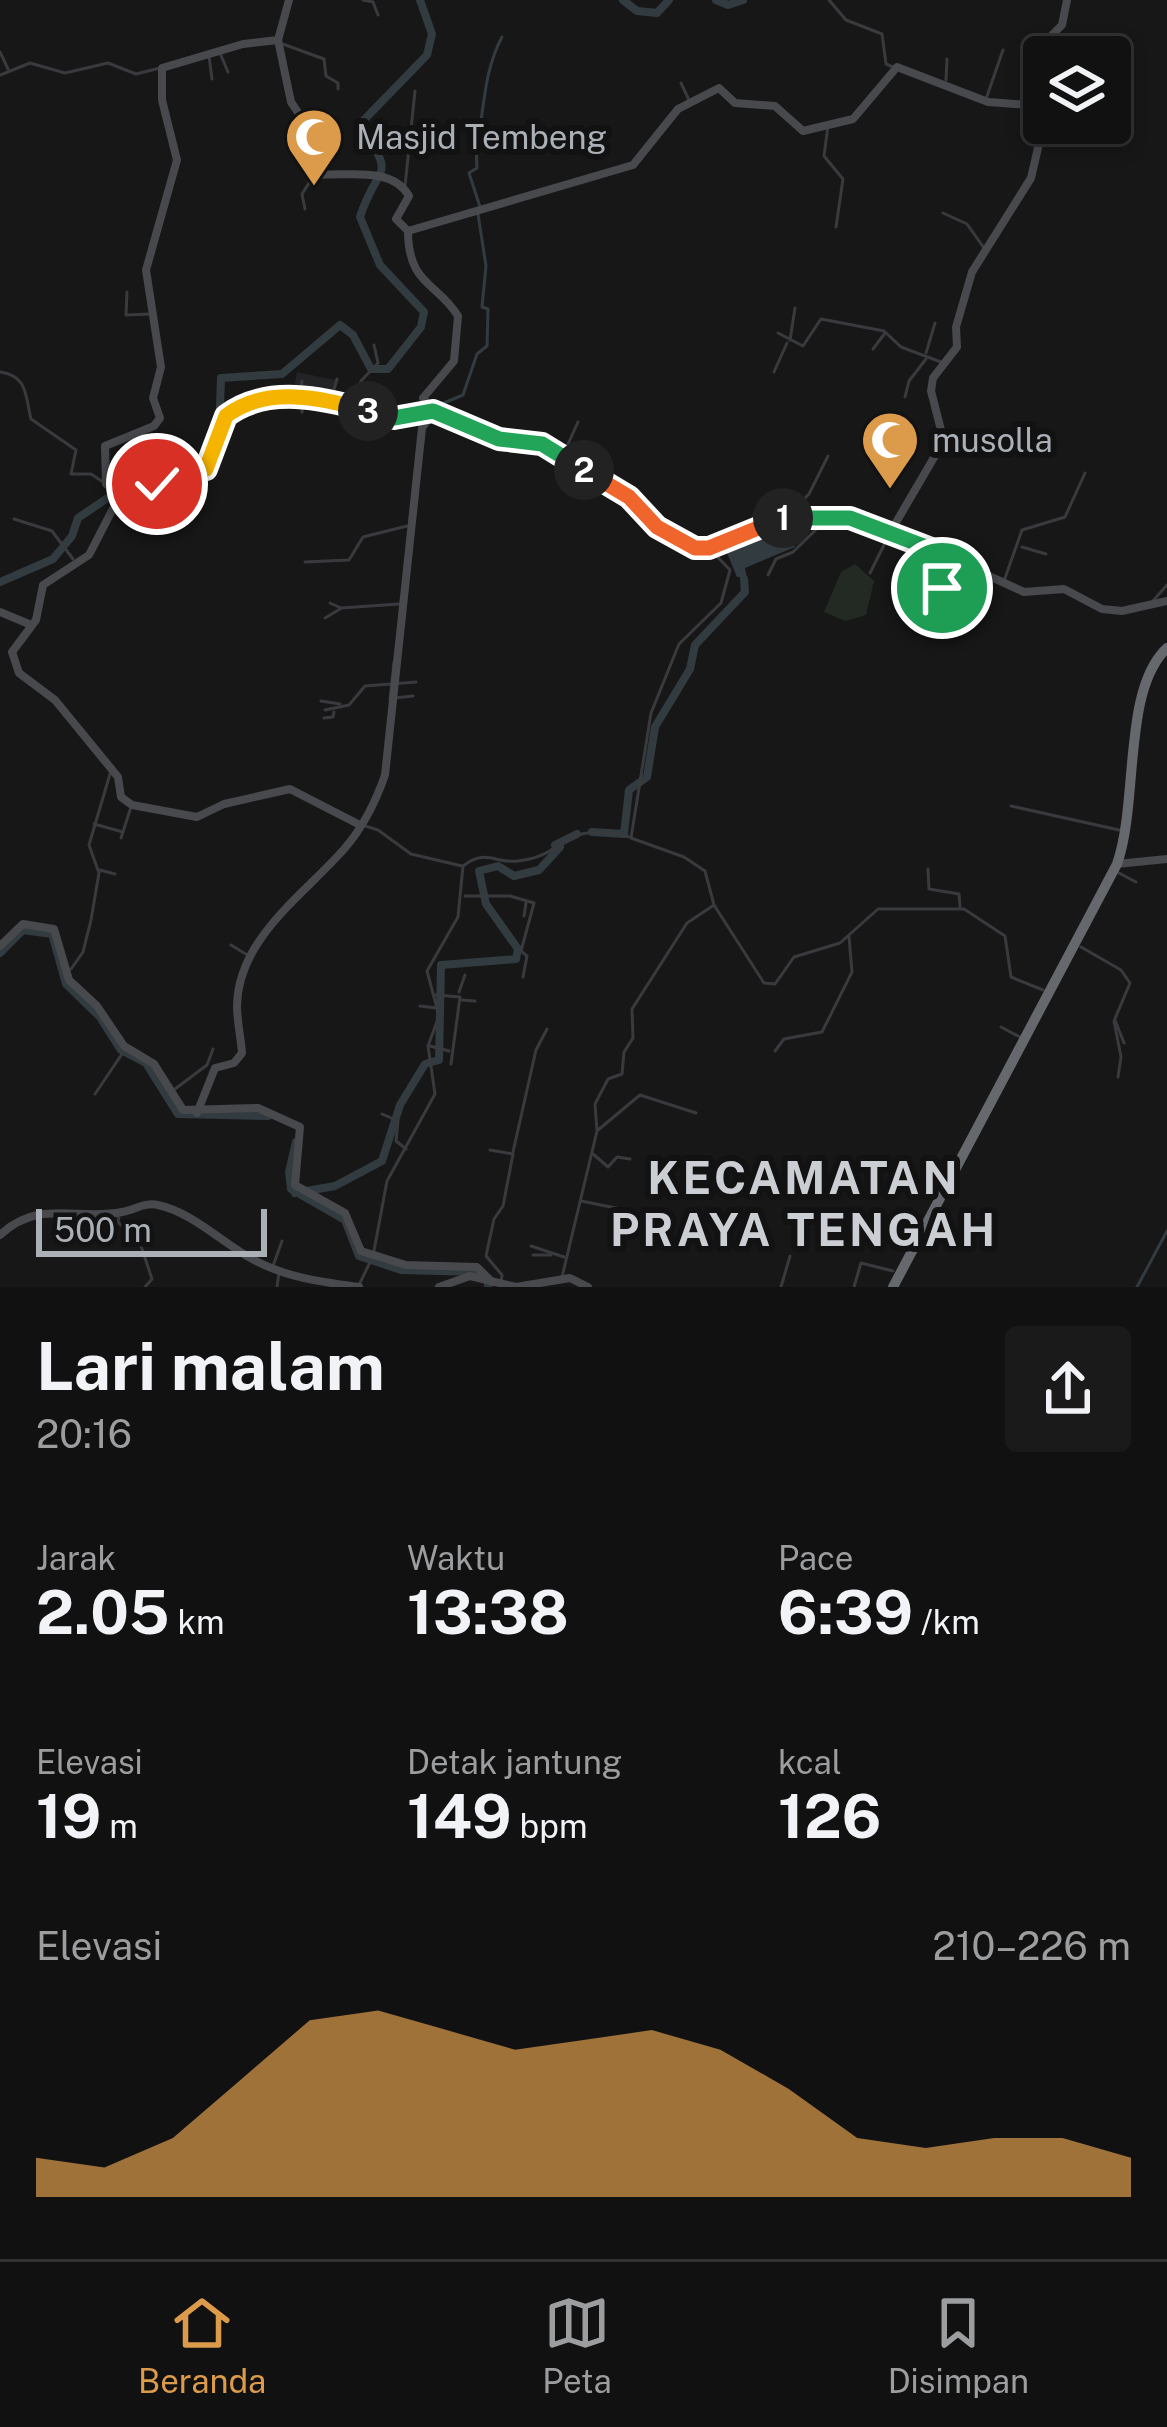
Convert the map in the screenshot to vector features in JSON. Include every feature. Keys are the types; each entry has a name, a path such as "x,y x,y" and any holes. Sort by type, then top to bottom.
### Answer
{"highway":[{"path":"893,1287 1115,867 1126,831 1140,690 1149,667 1167,648"}],"street":[{"path":"289,0 278,41 291,101 318,142 315,174 302,193 305,208"},
{"path":"363,0 373,2 378,15"},
{"path":"829,0 846,20 882,34 886,64 946,82 985,101 1023,104"},
{"path":"1052,36 1062,26 1067,0"},
{"path":"0,75 30,63 65,73 106,63 140,74 208,54 278,41 324,59 327,79 337,81 338,89"},
{"path":"985,101 1004,50"},
{"path":"0,52 9,70"},
{"path":"220,52 227,72"},
{"path":"208,54 212,79"},
{"path":"946,82 947,59"},
{"path":"107,486 106,445 159,421 153,397 161,367 146,270 177,160 162,100 162,68"},
{"path":"408,231 633,165 668,120 690,102 722,88 734,103 775,106 800,130 855,118 894,68"},
{"path":"681,83 690,102"},
{"path":"415,91 410,99 413,139 407,148 405,187 409,196 396,218 408,231 414,267 429,290 458,316 454,361 423,398 433,411 485,435 537,443 563,455 629,497 666,533 689,546 709,548 787,518 829,517 891,531 1025,592 1064,589 1110,610 1149,608 1167,601"},
{"path":"827,125 824,156 843,178 836,227"},
{"path":"870,573 940,445 931,388 942,363 956,350 970,275 1029,182 1038,144"},
{"path":"315,174 377,176 405,187"},
{"path":"943,213 967,224 985,249"},
{"path":"127,292 126,315 152,314"},
{"path":"774,372 789,341 795,308"},
{"path":"778,333 804,345 819,319 886,332 902,346 942,363"},
{"path":"905,398 909,381 926,356 935,323"},
{"path":"873,349 886,332"},
{"path":"351,406 378,363 374,345"},
{"path":"0,372 13,373 22,382 30,418 76,450 71,475 92,474 120,495"},
{"path":"330,401 337,379"},
{"path":"302,380 302,412"},
{"path":"433,411 394,418 301,396 231,411 206,469 164,483 135,484 120,495 105,532 77,566 43,585 37,617 13,652 18,671 56,700 120,779 122,799 200,817 224,804 290,789 378,830 418,856 463,866 484,855 517,862 577,833 631,838 685,857 705,871 714,905 758,977 769,985 800,952 824,950 849,937 878,909 960,909 1005,935 1008,974 1047,991"},
{"path":"197,1113 214,1068 241,1055 232,1015 251,957 287,906 347,847 376,800 390,760 391,682 405,604 422,428 433,411"},
{"path":"563,455 578,422"},
{"path":"787,518 809,494 828,456"},
{"path":"1003,583 1024,529 1066,516 1085,473"},
{"path":"768,575 776,559 793,552 829,517"},
{"path":"14,519 52,531 77,566"},
{"path":"305,562 350,560 363,537 411,526"},
{"path":"1021,546 1046,554"},
{"path":"631,838 651,713 679,644 723,598 730,570 709,548"},
{"path":"925,576 931,548"},
{"path":"933,591 954,582 968,563"},
{"path":"1149,608 1167,586"},
{"path":"330,603 341,608 405,604"},
{"path":"325,618 338,615 341,608"},
{"path":"0,612 29,625"},
{"path":"325,710 349,705 360,688 416,682"},
{"path":"392,698 413,696"},
{"path":"321,701 336,700 342,706"},
{"path":"324,718 333,717 334,710"},
{"path":"66,976 84,949 98,869 89,847 111,772"},
{"path":"93,824 122,835 132,805"},
{"path":"1011,806 1126,831"},
{"path":"1115,867 1167,859"},
{"path":"0,1235 18,1220 48,1211 120,1213 159,1205 314,1285 359,1287 372,1259 386,1186 435,1094 428,1046 440,994 427,971 452,933 463,896 463,866"},
{"path":"1115,867 1136,882"},
{"path":"98,869 115,874"},
{"path":"928,869 929,890 960,895 960,909"},
{"path":"463,896 534,903 521,949 527,956 523,977"},
{"path":"524,916 526,902"},
{"path":"556,1283 597,1130 597,1097 608,1078 622,1074 624,1052 633,1038 632,1009 687,923 714,905"},
{"path":"0,946 23,924 49,926 59,937 66,976 125,1050 154,1064 183,1110 258,1108 298,1125 303,1136 292,1170 295,1185 345,1213 360,1250 372,1259 410,1266 477,1267 488,1282"},
{"path":"776,1051 784,1039 822,1032 852,972 849,937"},
{"path":"1074,943 1126,976 1130,985 1114,1019 1118,1077"},
{"path":"230,945 251,957"},
{"path":"451,1064 465,975"},
{"path":"1031,986 1034,976"},
{"path":"440,994 475,1001"},
{"path":"421,1006 438,1008"},
{"path":"1114,1019 1124,1043"},
{"path":"1001,1027 1022,1038"},
{"path":"488,1282 503,1276 486,1256 494,1219 503,1206 536,1050 547,1029"},
{"path":"428,1046 452,1052"},
{"path":"169,1094 208,1064 213,1049"},
{"path":"95,1094 125,1050"},
{"path":"597,1130 639,1095 663,1098 696,1113"},
{"path":"382,1114 394,1119 396,1142 407,1150"},
{"path":"490,1150 513,1154"},
{"path":"590,1151 610,1167 617,1156 630,1159"},
{"path":"579,1200 621,1209"},
{"path":"120,1213 118,1221 141,1246 152,1279 145,1287"},
{"path":"277,1287 282,1240"},
{"path":"531,1246 553,1255"},
{"path":"533,1255 566,1257"},
{"path":"781,1287 790,1256"},
{"path":"854,1287 861,1262 900,1275"},
{"path":"439,1287 465,1277 588,1287"}],"shaded area":[{"path":"297,372 335,380 330,401 293,393"},
{"path":"765,494 790,511 763,523 751,516"},
{"path":"783,519 795,547 745,568 747,578 737,577 727,553"},
{"path":"855,564 874,581 866,615 845,621 824,612 841,572"}],"waterway":[{"path":"0,582 53,559 72,536 78,518 146,472 204,460 219,436 221,378 282,374 340,325 353,335 371,369 388,369 421,327 424,312 380,265 360,217 381,171 379,155 360,124 427,55 432,34 420,0"},
{"path":"623,0 637,11 657,13 669,0"},
{"path":"716,0 728,5 743,0"},
{"path":"480,207 469,173 477,168 475,124 481,121 490,67 502,37"},
{"path":"434,407 463,395 477,354 487,346 488,309 482,307 486,266 478,214"},
{"path":"592,832 624,834 629,790 647,777 655,727 690,669 695,645 745,592 744,579"},
{"path":"390,700 394,662"},
{"path":"295,1193 335,1186 382,1161 400,1105 425,1064 439,1060 441,965 516,959 518,949 486,904 479,871 498,866 514,876 539,870 560,847 555,845 577,834"},
{"path":"0,953 23,930 52,934 66,984 100,1017 121,1050 146,1063 178,1114 268,1116"},
{"path":"296,1142 289,1172 291,1189 345,1220 359,1256 401,1270 478,1272 488,1278 488,1287"},
{"path":"1137,1287 1167,1231"}],"place":[{"name":"Masjid Tembeng","path":"314,188"},
{"name":"musolla","path":"890,491"}],"district":[{"name":"KECAMATAN PRAYA TENGAH","path":"804,1203"}],"route":[{"path":"157,484 206,469 226,416 250,404 299,396 394,418 433,411 485,435 537,443 563,455 629,497 652,523 689,546 709,548 780,518 838,515 968,563 957,579 942,588"}]}
